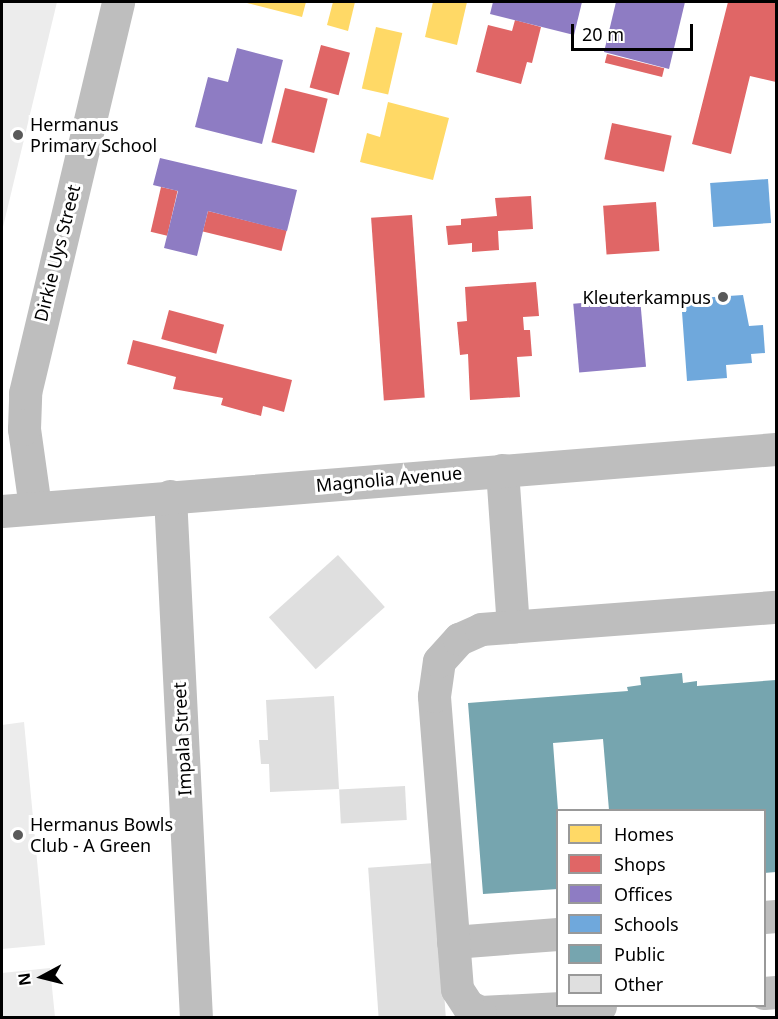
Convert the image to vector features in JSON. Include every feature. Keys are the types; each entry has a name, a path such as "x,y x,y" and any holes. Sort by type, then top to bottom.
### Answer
{"street":[{"name":"Dirkie Uys Street","path":"35,507 24,429 25,393 118,2"},
{"name":"Magnolia Avenue","path":"2,511 777,449"},
{"path":"501,470 513,627"},
{"name":"Impala Street","path":"170,496 196,1017"},
{"path":"566,1007 480,1012 468,1006 457,989 435,678 439,661 459,639 481,629 777,607"},
{"path":"453,942 556,934"}],"shaded area":[{"name":"Hermanus Primary School","path":"2,2 57,2 2,231"},
{"name":"Hermanus Bowls Club - A Green","path":"24,722 45,945 2,949 2,725"},
{"path":"50,968 55,1017 2,1017 2,973"}],"building: Homes":[{"path":"243,2 306,2 302,17"},
{"path":"333,2 355,2 348,31 327,25"},
{"path":"433,2 467,2 457,45 425,37"},
{"path":"376,27 402,33 388,94 362,88"},
{"path":"388,102 449,118 433,180 360,162 367,133 380,137"}],"building: Shops":[{"path":"728,2 776,2 776,82 750,76 731,154 692,144"},
{"path":"515,20 541,27 532,63 527,62 521,84 476,72 488,25 512,31"},
{"path":"321,45 350,53 339,95 310,88"},
{"path":"607,54 664,68 662,77 605,63"},
{"path":"285,88 328,99 314,153 271,142"},
{"path":"612,123 672,136 664,172 604,159"},
{"path":"161,187 178,191 167,236 151,232"},
{"path":"531,196 533,229 498,231 499,250 472,252 472,243 448,245 446,226 461,225 461,219 497,216 495,198"},
{"path":"656,202 659,251 607,255 603,206"},
{"path":"208,211 287,231 282,251 203,231"},
{"path":"412,215 425,398 384,400 371,218"},
{"path":"536,282 539,316 523,317 524,330 530,330 532,356 517,357 520,397 470,400 468,354 460,355 457,322 467,321 465,287"},
{"path":"169,310 224,325 216,354 161,339"},
{"path":"133,340 292,380 284,412 263,406 261,416 221,405 223,398 173,389 176,377 127,364"}],"building: Offices":[{"path":"493,2 582,2 574,35 490,14"},
{"path":"616,2 685,2 669,69 604,52"},
{"path":"237,48 283,60 262,144 195,127 208,77 228,82"},
{"path":"160,158 297,190 287,231 208,211 197,256 164,248 178,191 153,185"},
{"path":"640,298 646,367 579,373 573,304"}],"building: Schools":[{"path":"768,179 771,223 713,227 710,183"},
{"path":"743,295 749,326 763,325 765,353 751,354 752,363 726,365 727,378 687,381 682,312 686,312 685,299"}],"building: Public":[{"path":"682,673 683,683 697,681 697,686 776,680 776,872 766,873 766,809 609,809 603,739 553,743 558,809 556,809 556,889 483,894 468,703 628,691 627,687 641,685 640,677"}],"building: Other":[{"path":"338,555 385,607 316,669 269,617"},
{"path":"334,696 339,789 270,792 269,764 261,764 259,740 268,740 266,700"},
{"path":"405,786 407,820 341,823 339,789"},
{"path":"435,863 446,1018 379,1018 368,868"}],"place":[{"name":"Hermanus Primary School","path":"18,135"},
{"name":"Kleuterkampus","path":"723,297"},
{"name":"Hermanus Bowls Club - A Green","path":"18,835"}]}
